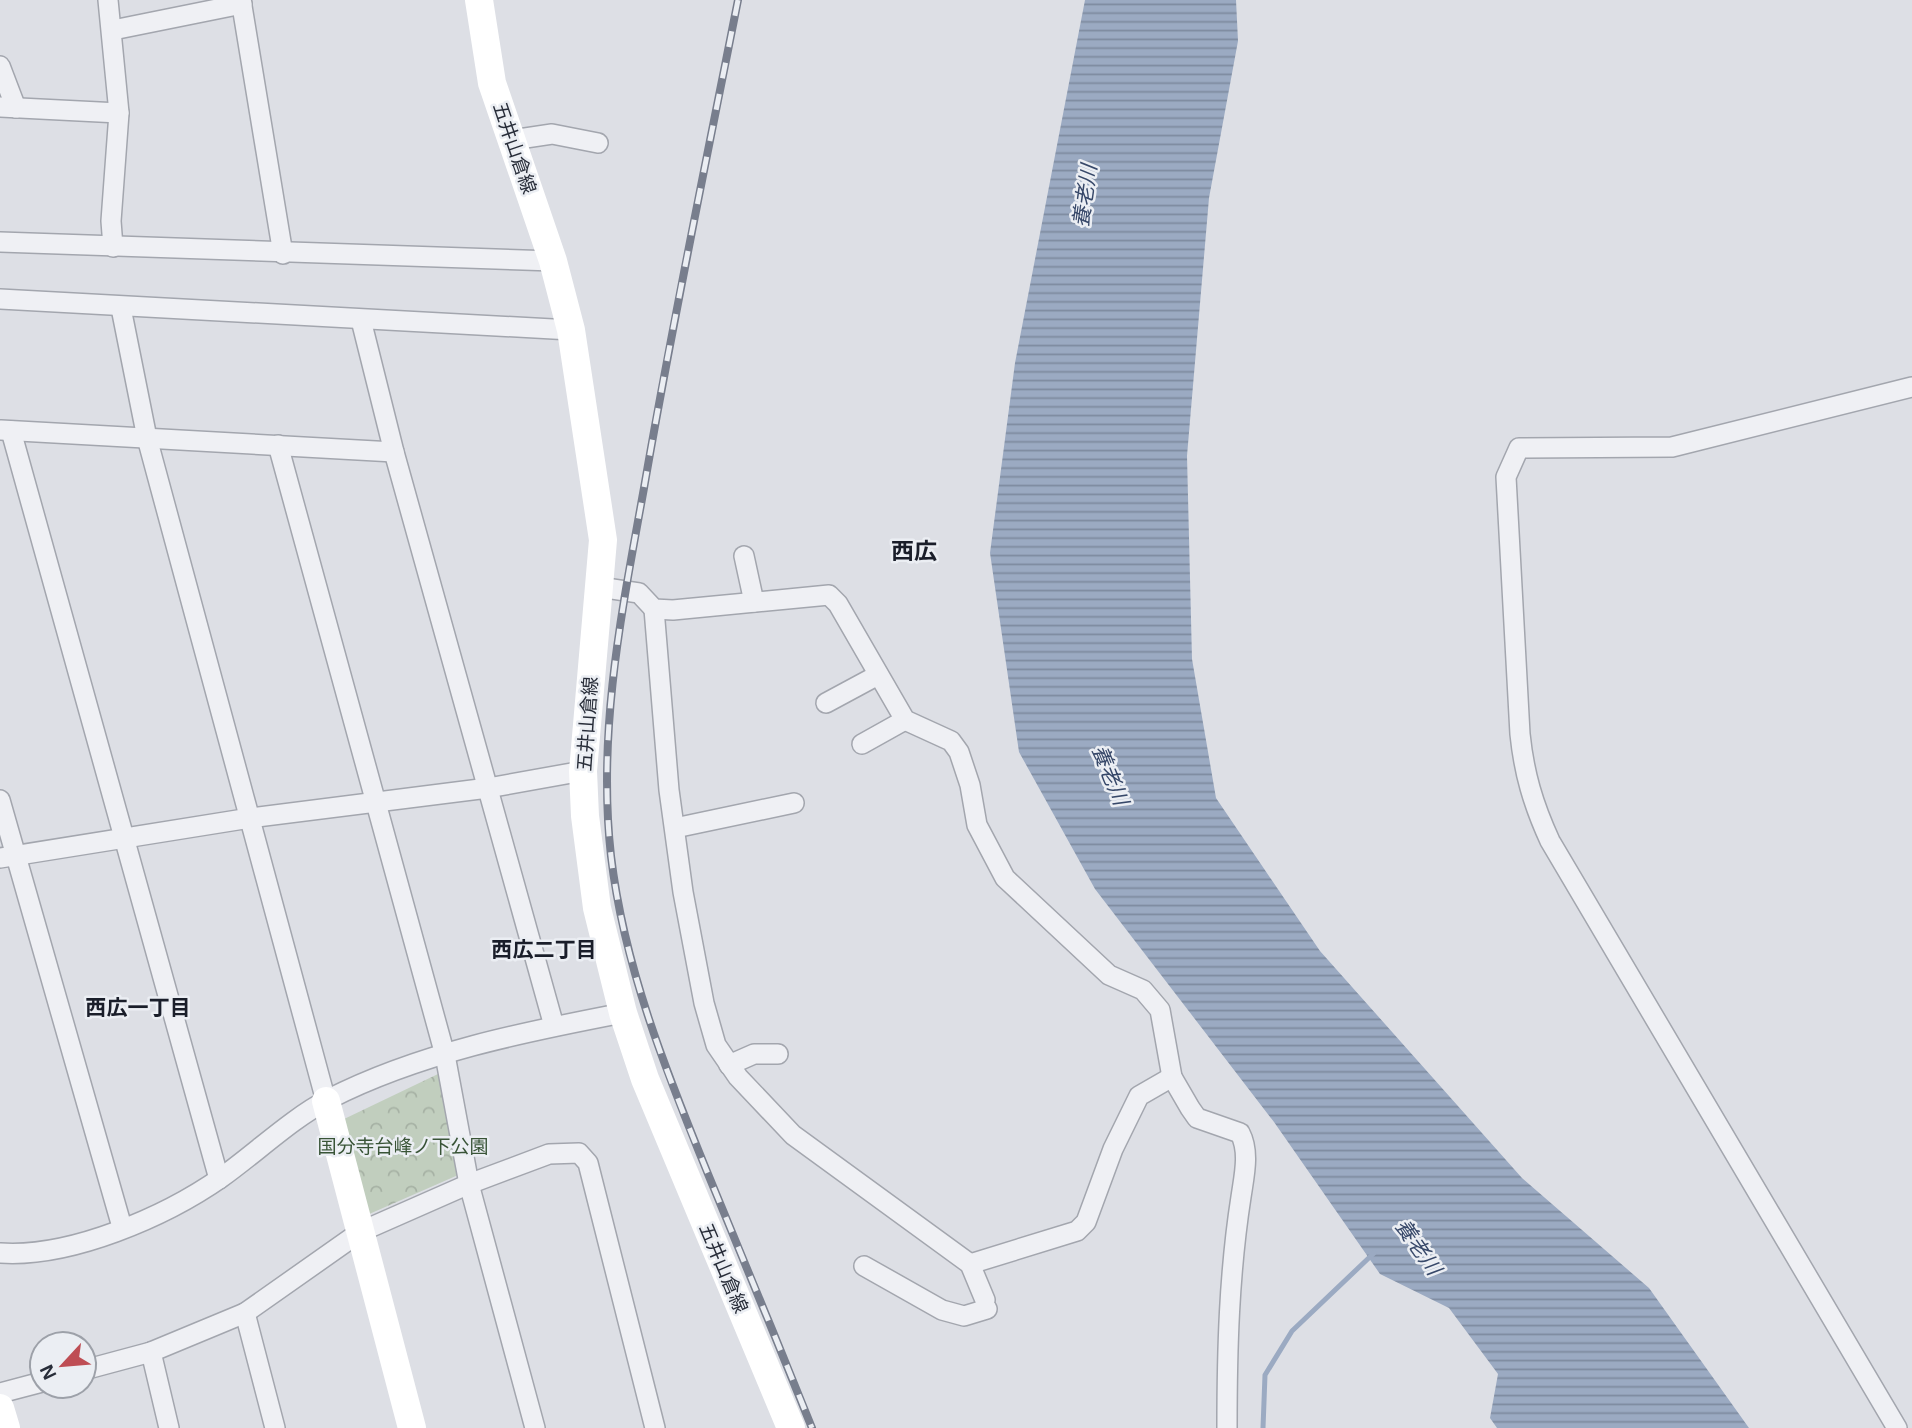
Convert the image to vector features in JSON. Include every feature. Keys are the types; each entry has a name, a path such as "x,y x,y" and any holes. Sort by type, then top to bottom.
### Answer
{"main road":[{"name":"五井山倉線","path":"479,0 492,83 553,261 571,330 603,540 583,771 584,816 597,908 623,1013 645,1079 790,1428"},
{"path":"326,1101 412,1428"},
{"path":"0,1408 6,1428"}],"street":[{"path":"108,0 119,113 111,221 113,247"},
{"path":"113,30 241,2 283,254"},
{"path":"0,66 8,108 119,113"},
{"path":"512,140 552,134 598,143"},
{"path":"0,242 283,254 553,261"},
{"path":"0,299 121,308 571,330"},
{"path":"121,308 147,438 326,1101"},
{"path":"361,320 394,452 554,1026"},
{"path":"1897,1428 1550,841 1531,800 1520,734 1506,477 1519,448 1672,447 1912,387"},
{"path":"219,1179 6,430 394,452"},
{"path":"278,446 445,1055 470,1184 535,1428"},
{"path":"744,556 754,602"},
{"path":"599,587 639,593 654,609 674,828 704,1003 716,1045 764,1107 793,1135 970,1264 986,1304 964,1316 942,1310 864,1266"},
{"path":"654,609 829,595 838,604 905,720 951,741 959,752 970,785 977,825 1005,878 1109,975 1143,990 1160,1010 1172,1077 1197,1118 1227,1126 1240,1133 1245,1143 1245,1167 1231,1260 1227,1428"},
{"path":"826,703 878,675"},
{"path":"862,744 905,720"},
{"path":"8,857 250,818 488,788 583,771"},
{"path":"0,800 8,857 122,1227"},
{"path":"674,828 794,803"},
{"path":"0,1253 26,1255 81,1243 166,1209 219,1179 326,1101 385,1073 554,1026 623,1013"},
{"path":"729,1065 754,1054 778,1054"},
{"path":"970,1264 1077,1231 1086,1222 1113,1149 1139,1096 1172,1077"},
{"path":"98,1366 151,1352 245,1313 360,1232 470,1184 549,1154 579,1153 589,1163 656,1428"},
{"path":"245,1313 275,1428"},
{"path":"151,1352 169,1428"},
{"path":"0,1393 28,1385"}],"green space":[{"name":"国分寺台峰ノ下公園","path":"438,1074 465,1172 367,1215 342,1120"}],"water":[{"name":"養老川","path":"1085,0 1236,0 1238,41 1209,198 1187,456 1192,659 1216,798 1320,951 1522,1178 1649,1288 1749,1428 1497,1428 1490,1418 1498,1374 1449,1308 1380,1274 1274,1122 1095,889 1019,752 990,553 1015,363"}],"waterway":[{"path":"1263,1428 1265,1375 1292,1331 1374,1253"}],"railway":[{"path":"738,0 666,366 620,625 609,717 607,809 617,897 636,978 649,1018 692,1135 812,1428"}],"district":[{"name":"西広","path":"914,551"},
{"name":"西広二丁目","path":"544,950"},
{"name":"西広一丁目","path":"138,1008"}]}
